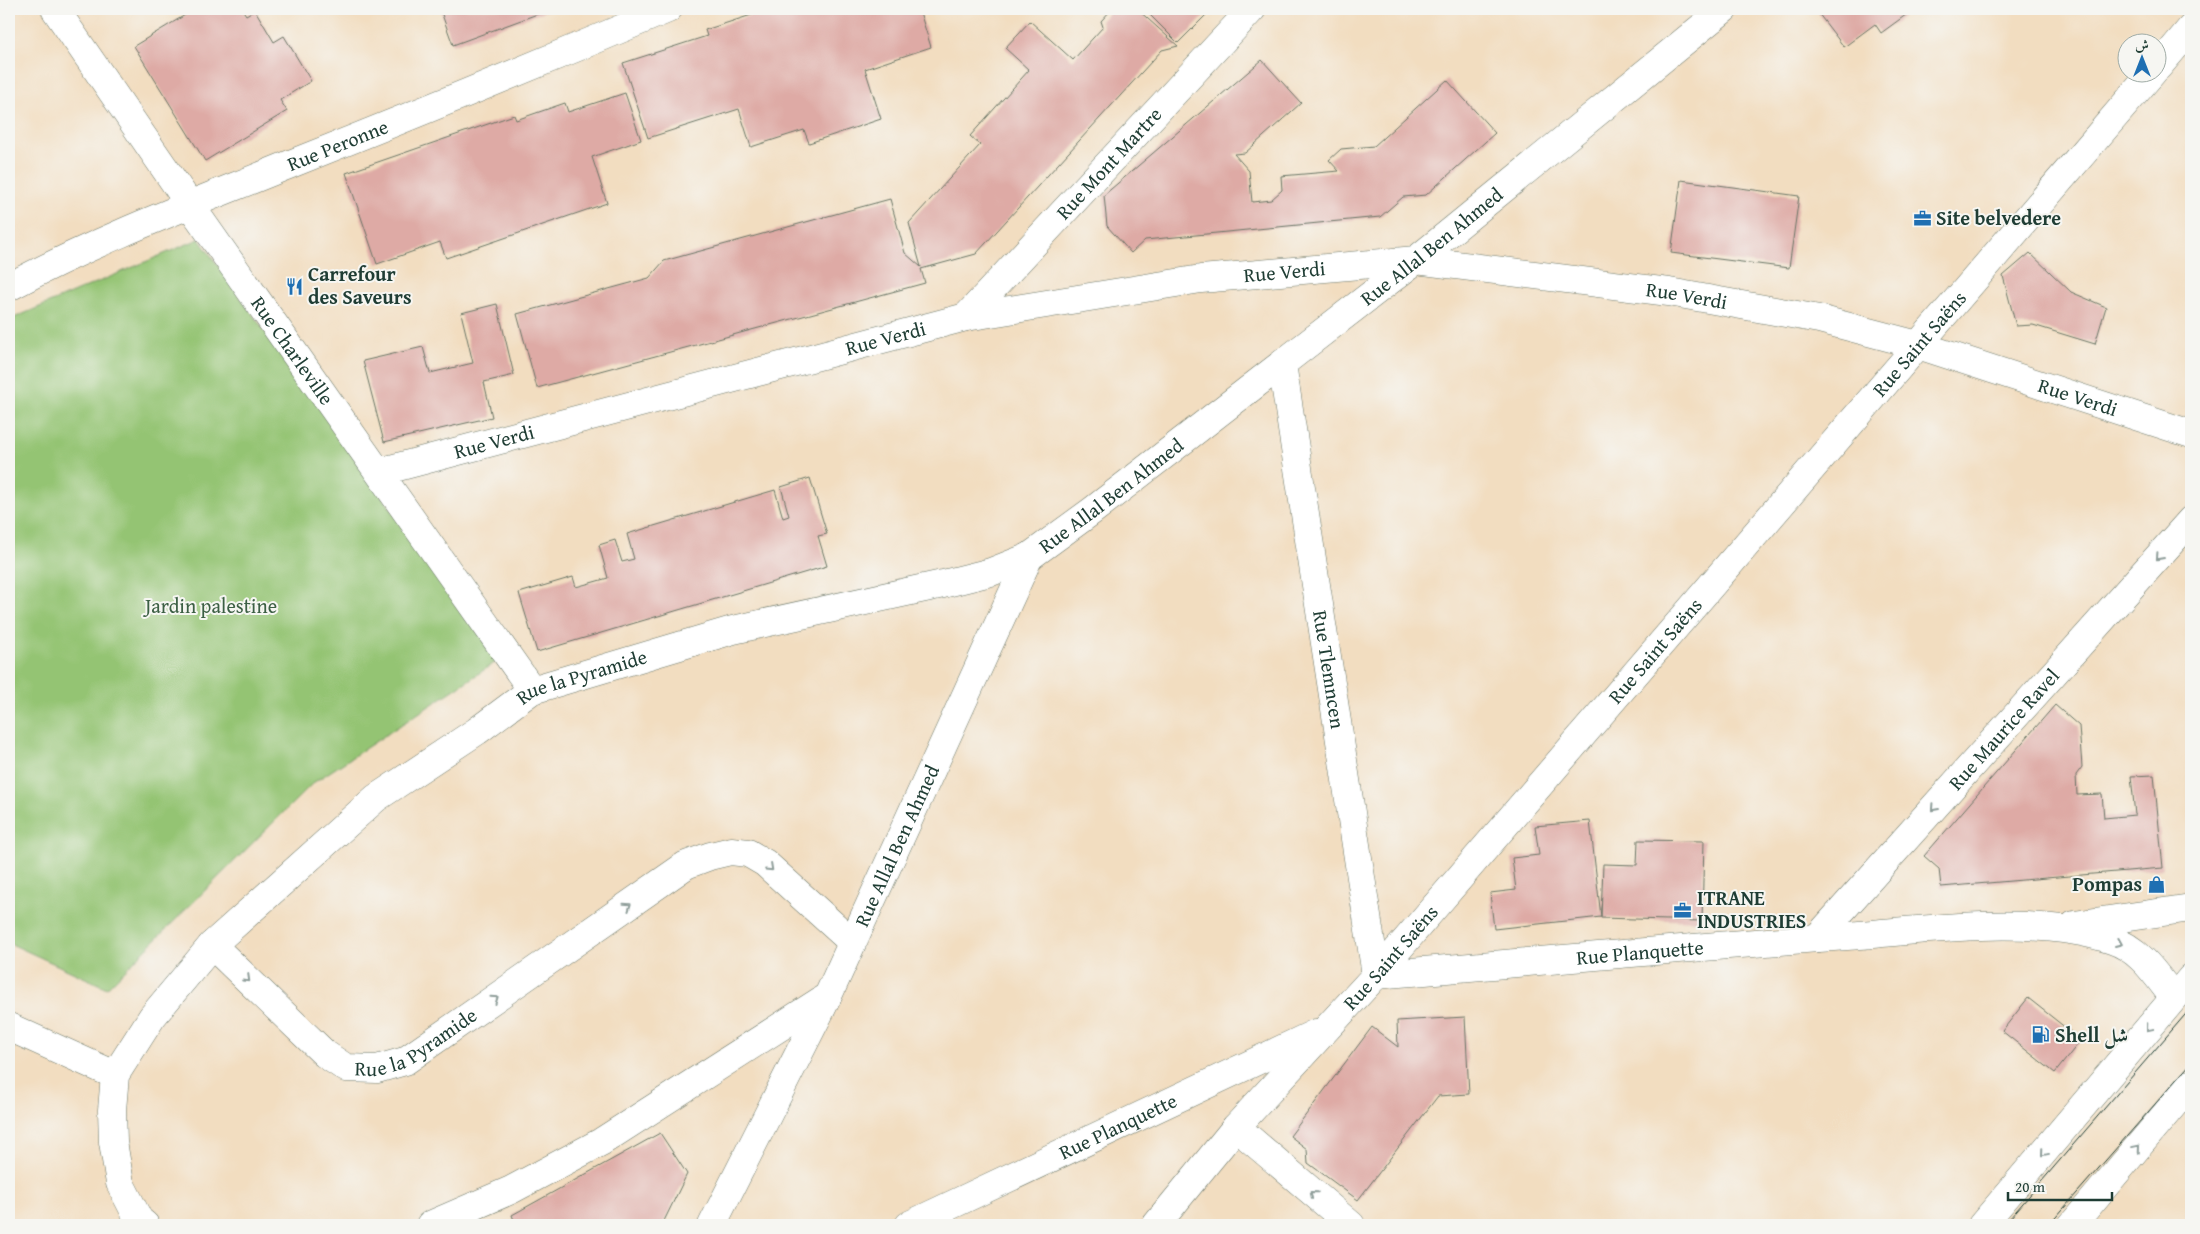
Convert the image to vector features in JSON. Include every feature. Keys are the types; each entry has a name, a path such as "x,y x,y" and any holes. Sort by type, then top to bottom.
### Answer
{"street":[{"name":"Rue Charleville","path":"56,9 190,205 532,690"},
{"name":"Rue Peronne","path":"9,287 40,270 190,205 505,78 668,9"},
{"name":"Rue Mont Martre","path":"966,316 1252,9"},
{"name":"Rue Allal Ben Ahmed","path":"712,1225 826,998 1028,557 1084,517 1416,260 1724,9"},
{"path":"2168,55 2191,28"},
{"name":"Rue Saint Saëns","path":"1156,1225 1236,1128 1376,975 2144,82"},
{"name":"Rue Verdi","path":"379,472 966,316 1201,279 1416,260 1669,292 1819,319 1918,345 2191,434"},
{"name":"Rue Tlemncen","path":"1282,364 1376,975"},
{"name":"Rue Maurice Ravel","path":"1817,938 2191,520"},
{"name":"Rue la Pyramide","path":"145,1225 139,1220 120,1183 112,1118 115,1075 152,1016 212,945 376,798 477,731 532,690 733,630 943,584 990,572 1028,557"},
{"name":"Rue la Pyramide","path":"212,945 325,1054 346,1068 377,1069 405,1061 686,865 710,856 731,851 748,853 766,862 852,942"},
{"name":"Rue Planquette","path":"1376,975 1817,938 1954,929 2054,928 2191,908"},
{"name":"Rue Planquette","path":"2054,928 2101,937 2124,944 2136,952 2174,998"},
{"path":"1982,1225 2191,978"},
{"path":"430,1225 512,1190 601,1142 826,998"},
{"path":"9,1026 115,1075"},
{"name":"Rue Planquette","path":"909,1225 1328,1027"},
{"path":"2072,1225 2191,1084"},
{"path":"1236,1128 1350,1225"}],"green space":[{"name":"Jardin palestine","path":"199,239 499,660 313,783 107,988 9,943 9,320"}],"building":[{"path":"195,9 242,9 246,15 255,10 274,42 284,36 311,81 280,100 287,111 205,161 134,46"},
{"path":"440,9 551,9 453,45"},
{"path":"770,9 919,9 931,47 865,69 881,119 809,143 804,130 751,147 739,109 648,138 623,63 707,36 705,30"},
{"path":"1112,9 1137,9 1178,46 1162,50 976,254 921,269 925,283 537,388 517,314 649,278 664,261 890,199 905,253 921,267 909,223 980,145 970,136 1029,70 1005,48 1030,21 1073,60 1103,27 1101,21"},
{"path":"1144,9 1212,9 1178,43"},
{"path":"1815,9 1914,9 1881,33 1875,24 1844,47"},
{"path":"1262,60 1301,103 1245,153 1234,154 1249,171 1252,202 1271,200 1282,190 1281,176 1339,171 1329,160 1341,149 1374,146 1447,80 1495,133 1426,195 1403,197 1380,217 1145,240 1131,253 1107,226 1104,195"},
{"path":"625,93 641,140 592,157 607,203 446,258 440,242 377,264 346,173 514,115 516,120 565,103 568,112"},
{"path":"1681,180 1799,196 1789,268 1671,253"},
{"path":"2030,253 2071,292 2106,307 2095,344 2033,325 2016,326 2003,276"},
{"path":"497,304 514,375 484,382 492,417 384,442 363,361 423,347 430,373 473,363 461,313"},
{"path":"810,478 827,534 818,536 827,566 537,652 519,593 573,577 576,587 608,578 599,545 615,540 622,562 634,559 627,534 775,490 783,518 789,516 781,487"},
{"path":"2055,705 2079,726 2082,767 2076,775 2077,795 2102,794 2104,818 2135,815 2131,776 2154,775 2163,868 1941,887 1939,869 1924,856"},
{"path":"1590,821 1601,917 1494,929 1490,893 1516,890 1512,858 1539,855 1535,826"},
{"path":"1638,840 1704,841 1702,921 1601,918 1603,864 1637,865"},
{"name":"Shell شل","path":"2028,998 2081,1040 2055,1073 2002,1031"},
{"path":"1465,1017 1469,1094 1438,1096 1358,1200 1308,1163 1307,1149 1290,1136 1372,1027 1398,1047 1397,1021"},
{"path":"660,1133 687,1174 662,1225 516,1225 512,1215"}],"tram line":[{"path":"2004,1225 2191,1008"},
{"path":"2049,1225 2191,1063"}],"place":[{"name":"Site belvedere","path":"1922,218"},
{"name":"Carrefour des Saveurs","path":"294,286"},
{"name":"Pompas","path":"2156,884"},
{"name":"ITRANE INDUSTRIES","path":"1683,910"},
{"name":"Shell شل","path":"2041,1035"}]}
